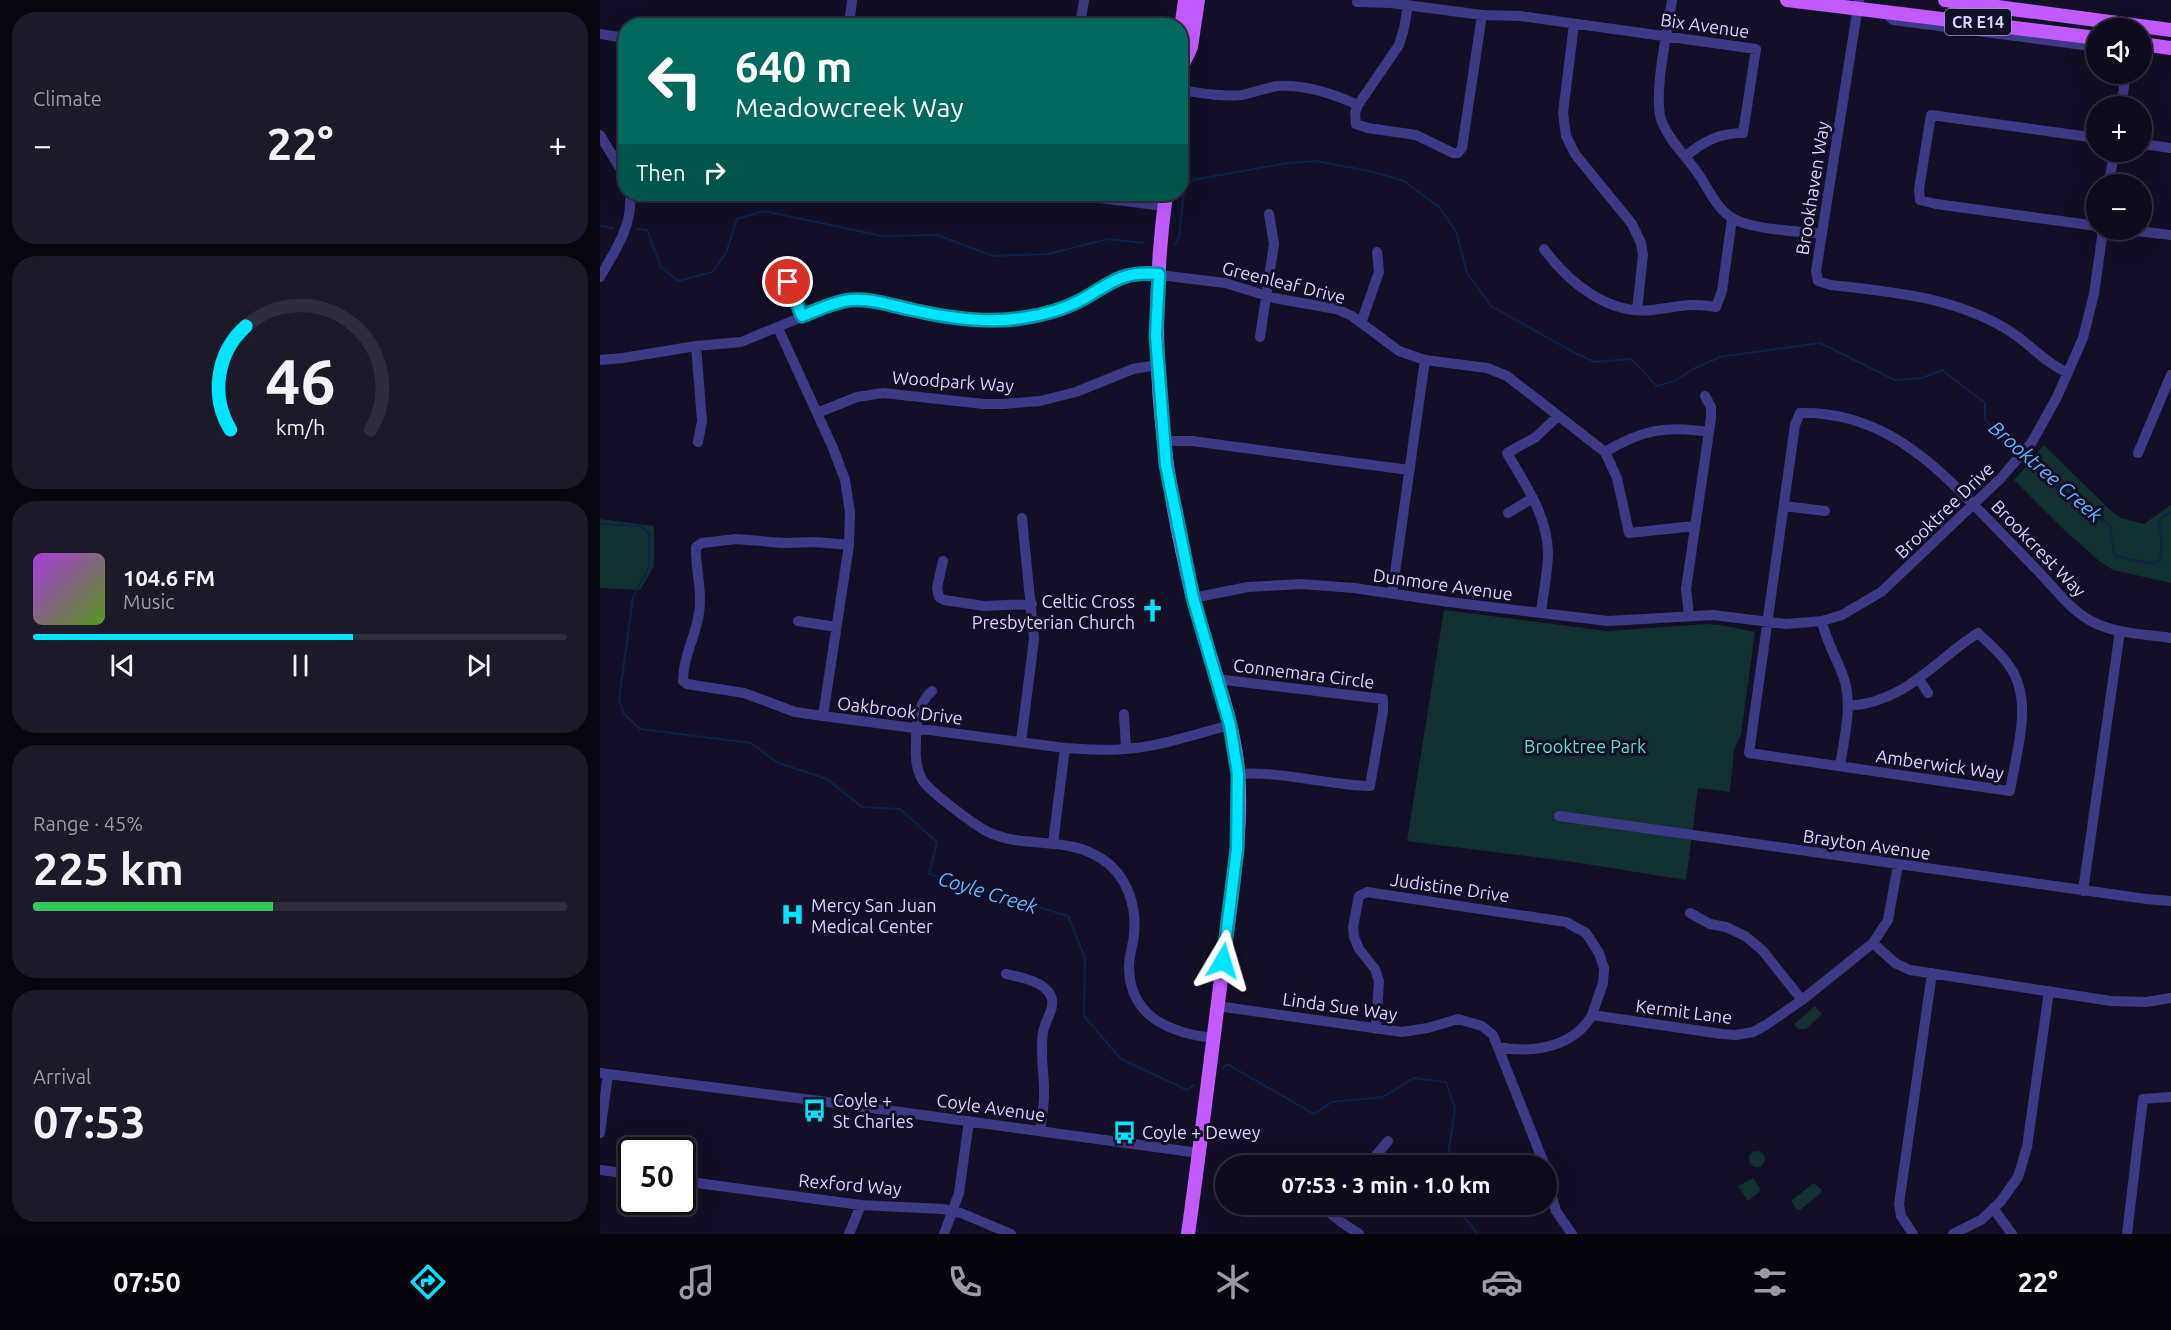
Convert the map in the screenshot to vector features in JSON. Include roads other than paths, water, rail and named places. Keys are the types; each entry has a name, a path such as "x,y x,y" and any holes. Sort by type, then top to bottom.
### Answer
{"main road":[{"path":"1182,18 1185,0"},
{"path":"1188,51 1191,47 1198,0"},
{"name":"CR E14","path":"1787,0 1859,4 1882,11 2086,39"},
{"name":"CR E14","path":"1945,0 2086,22"},
{"name":"CR E14","path":"2152,31 2171,30"},
{"path":"2152,45 2171,48"},
{"path":"1165,201 1156,336 1162,441 1193,598 1230,725 1238,774 1237,849 1188,1234"}],"street":[{"path":"850,18 852,0"},
{"path":"1081,18 1084,0"},
{"path":"1672,0 1658,105 1663,125 1684,157 1699,174 1719,207 1732,219 1749,224 1822,234"},
{"name":"Bix Avenue","path":"1357,2 1408,5 1482,15 1520,16 1756,49 1743,133 1721,135 1710,139 1684,157"},
{"name":"Brookhaven Way","path":"1859,4 1816,270 1818,281 1831,285 1928,298 1958,306 2009,331 2046,361 2068,373"},
{"path":"1408,5 1399,45 1358,105 1355,113 1356,124 1416,135 1448,152 1458,153 1462,148 1482,15"},
{"path":"1575,24 1563,113 1566,136 1575,154 1637,233 1643,255 1637,310"},
{"path":"600,34 618,37"},
{"path":"1188,91 1240,95 1277,86 1291,87 1329,93 1358,105"},
{"path":"2086,136 1931,115 1919,189 1920,200 1936,204 2086,224"},
{"path":"600,135 618,165"},
{"path":"2152,145 2171,148"},
{"path":"614,158 618,156"},
{"path":"600,277 627,225 631,201"},
{"path":"1260,337 1274,244 1269,214"},
{"path":"1544,249 1575,283 1597,298 1622,307 1650,310 1689,304 1716,307 1722,291 1732,219"},
{"path":"2152,233 2171,235"},
{"name":"Brooktree Drive","path":"1689,615 1726,616 1786,624 1822,621 1851,610 1881,592 1974,504 2016,462 2032,442 2047,417 2083,338 2094,294 2102,240"},
{"path":"1361,322 1379,272 1377,252"},
{"path":"779,265 802,316"},
{"name":"Greenleaf Drive","path":"600,360 741,342 837,303 866,300 971,320 1020,319 1065,307 1124,276 1143,273 1159,274 1225,283 1267,296 1336,309 1361,322 1390,346 1425,360 1487,368 1499,372 1515,381 1605,452 1617,478 1629,533 1695,526"},
{"name":"Oakbrook Drive","path":"778,328 845,480 850,512 849,545 823,716 1065,748 1126,749 1170,742 1230,725"},
{"path":"696,346 702,421 698,442"},
{"path":"1392,594 1425,360"},
{"name":"Woodpark Way","path":"817,413 857,398 883,393 984,404 1040,401 1076,392 1133,369 1157,365"},
{"path":"2138,453 2171,375"},
{"path":"1689,615 1686,589 1711,413 1705,396"},
{"name":"Brookcrest Way","path":"1784,506 1795,425 1800,413 1819,413 1859,422 1911,447 1937,467 2079,613 2093,622 2120,631 2171,638"},
{"path":"1541,613 1548,551 1544,525 1533,498 1508,453 1536,436 1558,416"},
{"path":"1605,452 1624,440 1657,430 1680,428 1709,432"},
{"path":"1162,441 1192,441 1409,470"},
{"path":"1508,513 1533,498"},
{"path":"1766,622 1784,506 1825,511"},
{"path":"1021,742 1033,655 1032,604 1022,518"},
{"path":"823,716 795,712 744,693 687,684 682,681 685,659 700,610 696,547 702,543 736,539 849,545"},
{"path":"943,561 937,588 939,597 944,600 984,606 1032,604"},
{"name":"Dunmore Avenue","path":"1193,598 1248,587 1292,584 1327,585 1608,621 1689,615"},
{"path":"798,621 836,627"},
{"path":"1822,621 1828,642 1845,681 1848,706 1840,766"},
{"name":"Amberwick Way","path":"1766,622 1749,753 2010,791 2021,725 2020,687 2010,666 1978,633 1963,642 1919,679 1876,702 1848,706"},
{"path":"2083,891 2120,631"},
{"name":"Connemara Circle","path":"1216,679 1383,699 1370,786 1275,774 1238,774"},
{"path":"1919,679 1928,693"},
{"path":"932,691 922,704 916,728 915,751 923,780 988,832 1010,839 1078,847 1091,852 1112,866 1125,884 1134,913 1134,934 1128,964 1129,976 1141,1006 1168,1028 1191,1035 1213,1038"},
{"path":"1124,714 1126,749"},
{"path":"1053,843 1065,748"},
{"name":"Brayton Avenue","path":"1559,816 2083,891 2171,901"},
{"name":"Kermit Lane","path":"1592,1015 1736,1035 1754,1032 1802,1000 1873,943 1888,920 1898,865"},
{"name":"Judistine Drive","path":"1376,1029 1379,981 1375,969 1359,949 1353,927 1359,896 1367,892 1566,922 1586,933 1599,953 1604,968 1603,983 1592,1015"},
{"path":"1690,913 1710,924 1726,927 1745,936 1762,950 1802,1000"},
{"path":"1873,943 1895,963 1910,970 2127,1002 2171,998"},
{"path":"1913,1234 1901,1216 1899,1204 1932,973"},
{"path":"1006,974 1036,983 1047,991 1052,1002 1043,1030 1044,1101 1040,1131"},
{"path":"1953,1234 1981,1220 2001,1201 2018,1177 2027,1147 2049,991"},
{"name":"Linda Sue Way","path":"1217,1006 1402,1032 1458,1020 1470,1021 1482,1026 1493,1035 1541,1155"},
{"path":"1498,1047 1530,1050 1554,1045 1580,1030 1592,1015"},
{"path":"600,1133 604,1074"},
{"name":"Coyle Avenue","path":"604,1074 969,1121 1199,1154"},
{"path":"2127,1234 2143,1099 2171,1097"},
{"path":"944,1234 958,1193 969,1121"},
{"path":"1376,1155 1388,1141"},
{"path":"600,1170 618,1172"},
{"name":"Rexford Way","path":"696,1182 861,1205 924,1206 953,1211 1011,1234"},
{"path":"849,1234 861,1205"},
{"path":"1993,1208 2012,1234"},
{"path":"1557,1212 1572,1234"},
{"path":"1339,1215 1359,1234"}],"waterway":[{"name":"Brooktree Creek","path":"1188,185 1192,180 1288,163 1316,161 1374,172 1404,181 1439,207 1456,231 1467,273 1491,306 1595,362 1631,359 1657,386 1675,381 1695,368 1720,357 1820,343 1895,380 1922,378 1942,370 1985,403 1985,420 2022,449"},
{"name":"Brooktree Creek","path":"1175,244 1179,238 1183,201"},
{"path":"638,229 647,230 661,267 678,281 712,272 726,253 737,219 764,211 882,236 937,235 993,256 1048,254 1108,239 1144,243"},
{"path":"600,226 613,228"},
{"name":"Brooktree Creek","path":"2026,453 2059,487 2110,526 2115,556 2152,564 2160,560 2162,545 2159,520 2171,512"},
{"name":"Coyle Creek","path":"600,524 641,526 649,533 649,567 633,597 619,700 624,714 640,729 751,743 778,763 827,779 862,807 900,809 937,842 929,874 1068,916 1085,958 1084,1016 1121,1059 1187,1090 1194,1085"},
{"name":"Coyle Creek","path":"1223,1068 1227,1064 1314,1114 1332,1102 1383,1097 1414,1078 1446,1082 1455,1108 1449,1155"},
{"name":"Coyle Creek","path":"1462,1215 1478,1234"}],"place":[{"name":"Celtic Cross Presbyterian Church","path":"1153,611"},
{"name":"Mercy San Juan Medical Center","path":"793,915"},
{"name":"Coyle + St Charles","path":"815,1110"},
{"name":"Coyle + Dewey","path":"1124,1132"}],"park label":[{"name":"Brooktree Park","path":"1585,746"}]}
